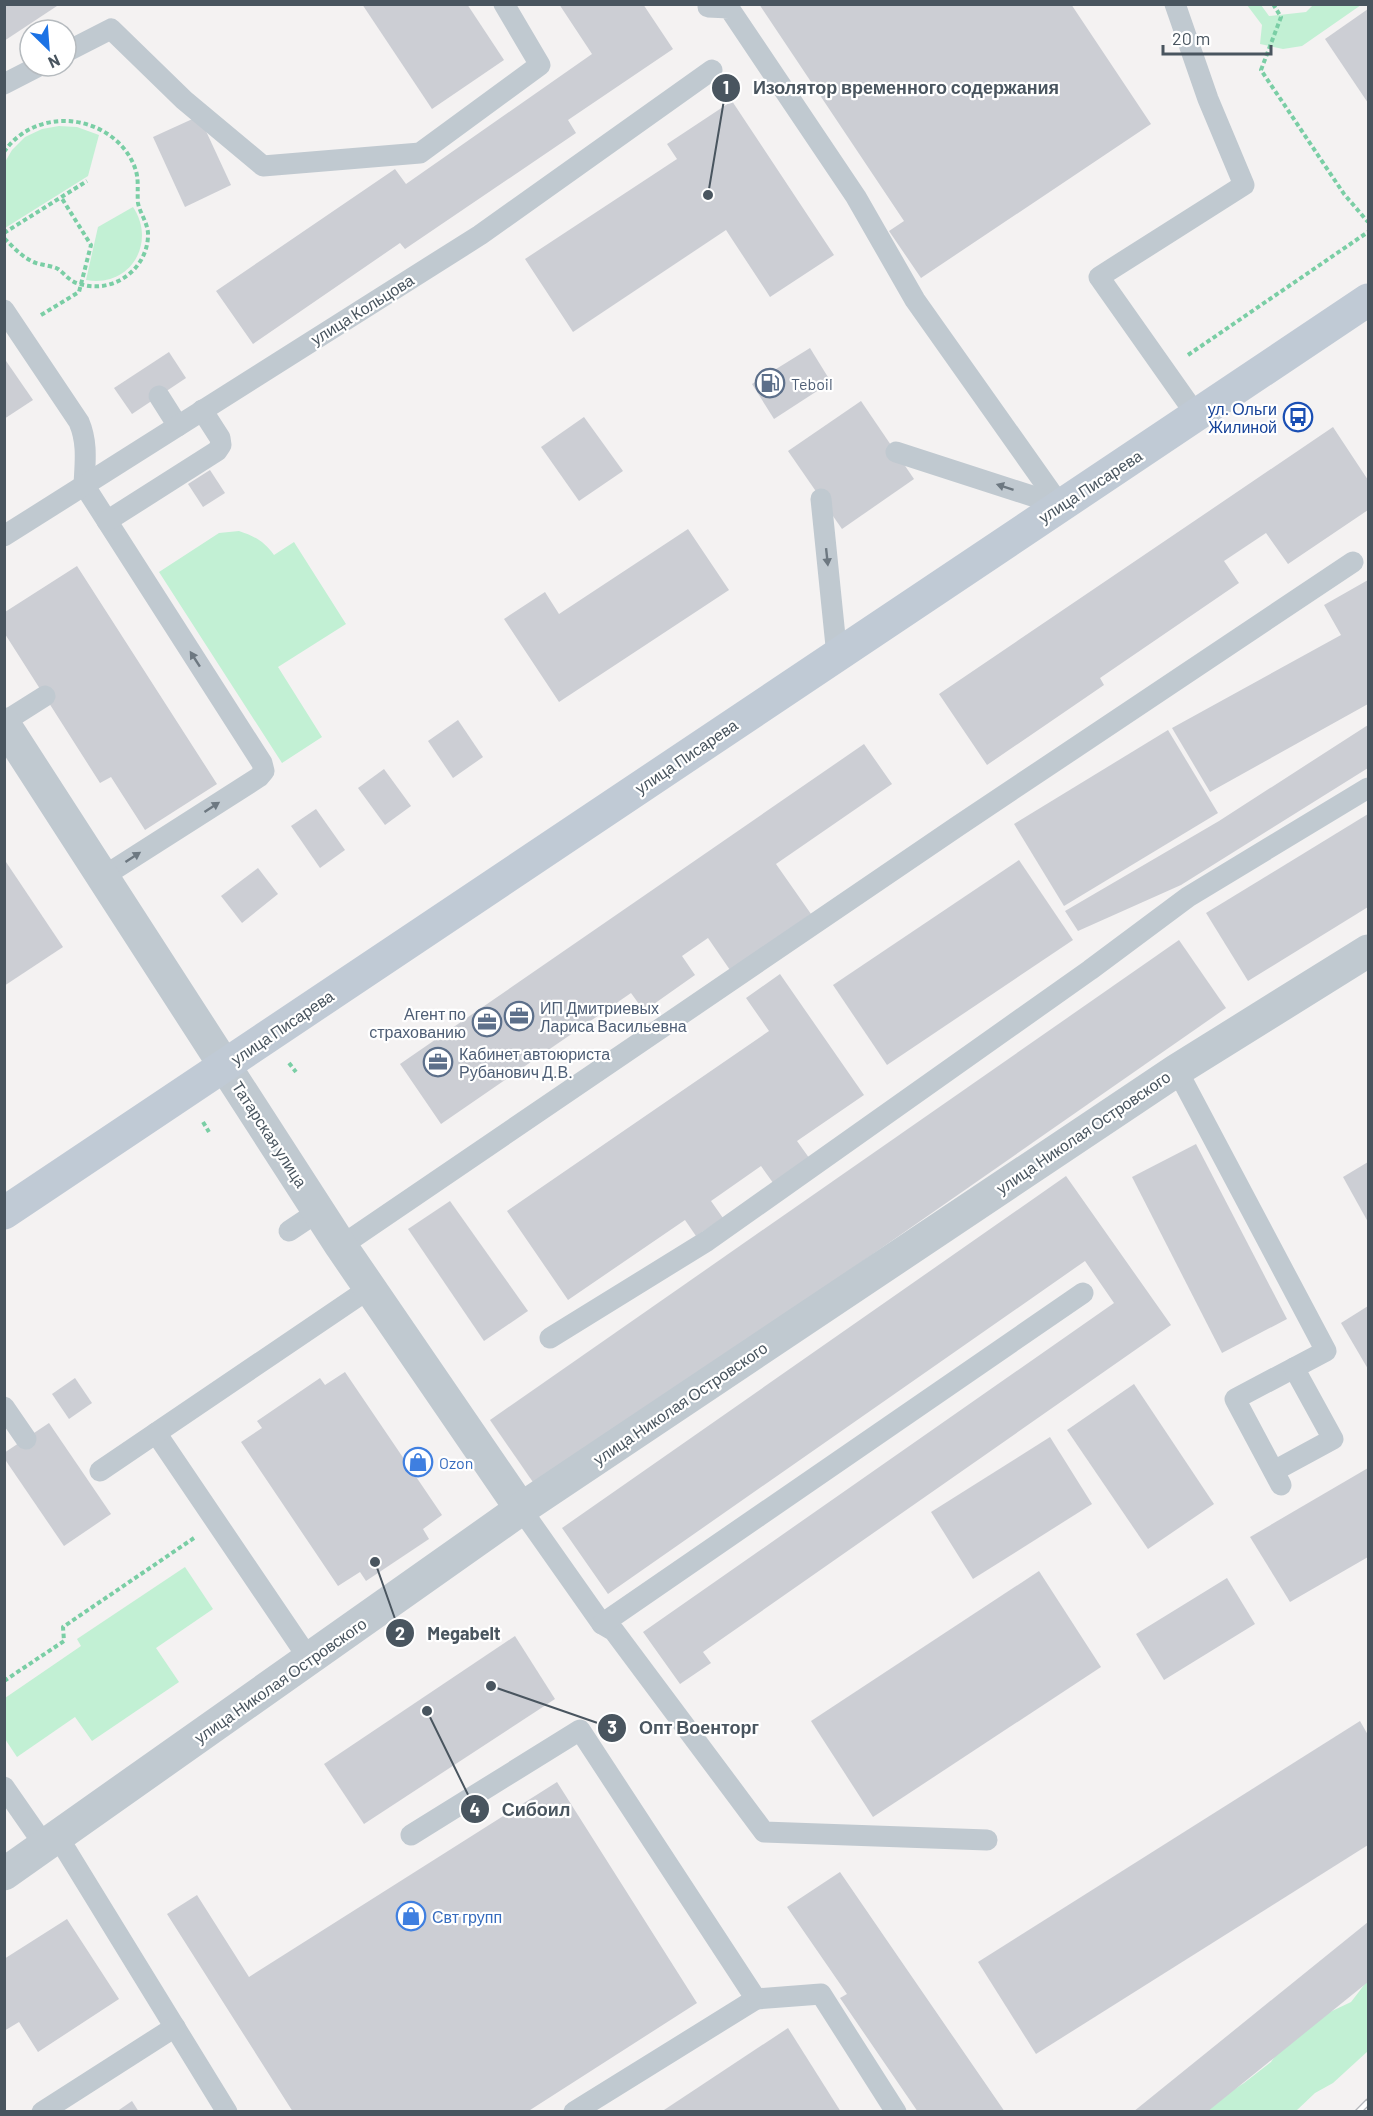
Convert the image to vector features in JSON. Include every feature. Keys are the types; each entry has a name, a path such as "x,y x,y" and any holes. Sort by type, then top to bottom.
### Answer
{"main road":[{"name":"улица Писарева","path":"4,1213 1060,505 1365,310"}],"street":[{"name":"Татарская улица","path":"4,723 341,1246 521,1509"},
{"name":"улица Николая Островского","path":"4,1874 521,1509 1177,1070 1368,951"}],"lane":[{"path":"78,46 111,29 184,100 263,166 420,153 540,65 504,4"},
{"path":"1175,4 1208,99 1244,185 1099,277 1197,416"},
{"path":"708,7 729,8 856,197 915,300 1060,505"},
{"name":"улица Кольцова","path":"4,536 480,235 711,70"},
{"path":"4,84 18,77"},
{"path":"4,310 79,422 86,447 84,486 262,763 264,771 259,777 104,876"},
{"path":"159,396 178,426"},
{"path":"107,521 217,451 221,446 220,438 202,410"},
{"path":"896,452 1060,505"},
{"path":"821,499 837,656"},
{"path":"341,1246 1353,561"},
{"path":"4,723 45,696"},
{"path":"550,1338 707,1241 1090,970 1188,897 1368,788"},
{"path":"1177,1070 1326,1351 1235,1399 1277,1478 1333,1439 1294,1368"},
{"path":"289,1231 319,1211"},
{"path":"100,1471 370,1288"},
{"path":"602,1624 1083,1293"},
{"path":"4,1407 26,1439"},
{"path":"156,1433 309,1659"},
{"path":"521,1509 602,1624 614,1631 764,1832 987,1840"},
{"path":"411,1835 580,1730 756,1999"},
{"path":"4,1787 52,1841 175,2027 227,2112"},
{"path":"574,2112 756,1999 821,1994 896,2112"},
{"path":"42,2112 175,2027"}],"path":[{"path":"1273,4 1281,17 1261,70 1344,194 1368,222"},
{"path":"4,152 22,134 40,124 59,121 78,122 97,127 113,138 126,152 135,170 139,188 138,205 146,220 148,236 145,252 138,266 126,278 111,285 95,287 81,285 64,276 57,268 33,262 16,252 4,238"},
{"path":"4,233 87,181"},
{"path":"17,330 79,292 91,245 61,197"},
{"path":"1165,370 1368,232"},
{"path":"4,1681 64,1641 63,1627 217,1523"}],"green space":[{"path":"1247,5 1261,5 1269,16 1306,12 1313,5 1361,5 1302,46 1283,49 1260,44 1262,25"},
{"path":"59,126 77,127 99,135 88,176 5,228 5,162 12,150 25,137 42,129"},
{"path":"133,207 140,221 142,235 135,260 127,270 115,277 102,281 86,280 98,227"},
{"path":"239,531 258,540 274,555 294,542 346,624 278,667 322,737 282,763 159,572 219,533"},
{"path":"185,1567 213,1609 156,1648 179,1682 92,1741 75,1717 17,1757 5,1739 5,1698 81,1646 77,1639"},
{"path":"1368,1980 1368,2051 1333,2083 1315,2093 1296,2111 1200,2112 1271,2062 1284,2043 1313,2020 1351,2002"}],"building":[{"path":"4,4 60,4 39,18 18,18 18,32 4,41"},
{"path":"362,4 467,4 504,60 432,109"},
{"path":"559,4 643,4 673,49 568,120 576,133 405,249 400,243 253,344 216,291 395,169 406,184 592,54"},
{"path":"759,4 1071,4 1151,124 921,278 889,231 904,221"},
{"path":"1368,9 1368,103 1325,39"},
{"path":"732,101 834,255 770,297 726,230 573,332 525,259 677,159 667,144"},
{"path":"199,116 231,185 185,207 153,137"},
{"path":"810,348 831,382 774,419 752,384"},
{"path":"169,352 186,378 132,414 114,388"},
{"path":"4,358 33,400 4,419"},
{"path":"861,401 914,479 842,529 788,451"},
{"path":"584,417 623,471 579,501 541,447"},
{"path":"1333,427 1368,480 1368,510 1288,564 1266,533 1224,561 1239,583 1100,678 1104,685 987,765 939,694"},
{"path":"210,470 225,493 203,507 188,484"},
{"path":"688,529 729,590 559,702 504,619 545,592 559,614"},
{"path":"77,566 217,784 145,830 111,777 100,783 5,634 5,612"},
{"path":"1368,580 1368,704 1210,792 1172,728 1341,635 1324,605"},
{"path":"458,720 483,757 453,778 428,741"},
{"path":"1368,725 1368,768 1181,885 1078,931 1065,911 1219,821"},
{"path":"1168,730 1218,813 1064,906 1014,824"},
{"path":"864,744 892,784 776,864 811,914 730,970 708,938 682,956 695,975 644,1011 631,993 441,1124 400,1064"},
{"path":"384,769 411,806 385,825 358,788"},
{"path":"316,809 345,850 320,868 291,826"},
{"path":"1368,814 1368,907 1248,981 1206,913"},
{"path":"4,859 63,947 4,986"},
{"path":"1019,860 1073,940 887,1065 833,985"},
{"path":"258,868 278,894 242,923 221,896"},
{"path":"1179,940 1226,1008 537,1488 490,1420"},
{"path":"780,974 864,1095 797,1141 812,1162 776,1187 761,1166 711,1201 723,1218 696,1236 685,1220 568,1300 507,1211 769,1031 746,998"},
{"path":"1196,1144 1287,1319 1222,1353 1132,1177"},
{"path":"1368,1162 1368,1222 1343,1177"},
{"path":"1066,1176 1171,1325 703,1652 711,1663 680,1684 643,1632 1114,1303 1085,1261 608,1594 562,1528"},
{"path":"450,1201 528,1311 484,1341 408,1229"},
{"path":"1368,1306 1368,1369 1341,1323"},
{"path":"345,1372 442,1515 423,1529 429,1539 366,1581 360,1572 338,1586 241,1442 262,1428 257,1421 320,1378 325,1385"},
{"path":"75,1378 92,1403 69,1419 52,1394"},
{"path":"1134,1384 1214,1504 1148,1549 1067,1430"},
{"path":"49,1423 111,1514 64,1546 4,1458 4,1453"},
{"path":"1050,1437 1092,1504 973,1579 931,1512"},
{"path":"1368,1468 1368,1557 1290,1602 1250,1537"},
{"path":"1039,1571 1101,1667 873,1817 811,1721"},
{"path":"1227,1578 1255,1624 1164,1680 1136,1634"},
{"path":"515,1636 555,1699 364,1824 324,1764"},
{"path":"1360,1721 1368,1735 1368,1845 1036,2054 978,1962"},
{"path":"557,1782 697,2003 527,2112 293,2112 167,1914 197,1895 249,1977"},
{"path":"840,1872 1005,2112 918,2112 840,1998 847,1994 787,1907"},
{"path":"67,1919 119,1999 38,2052 19,2022 4,2031 4,1959"},
{"path":"1368,1922 1368,1982 1207,2112 1133,2112"},
{"path":"788,2028 841,2112 661,2112"},
{"path":"132,2101 139,2112 116,2112"}],"railway":[{"path":"1358,2112 1368,2102"}],"place":[{"name":"Изолятор временного содержания","path":"708,195"},
{"name":"Teboil","path":"770,383"},
{"name":"ул. Ольги Жилиной","path":"1298,417"},
{"name":"ИП Дмитриевых Лариса Васильевна","path":"519,1016"},
{"name":"Агент по страхованию","path":"487,1022"},
{"name":"Кабинет автоюриста Рубанович Д.В.","path":"438,1062"},
{"name":"Ozon","path":"418,1462"},
{"name":"Megabelt","path":"375,1562"},
{"name":"Опт Военторг","path":"491,1686"},
{"name":"Сибоил","path":"427,1711"},
{"name":"Свт групп","path":"411,1916"}]}
